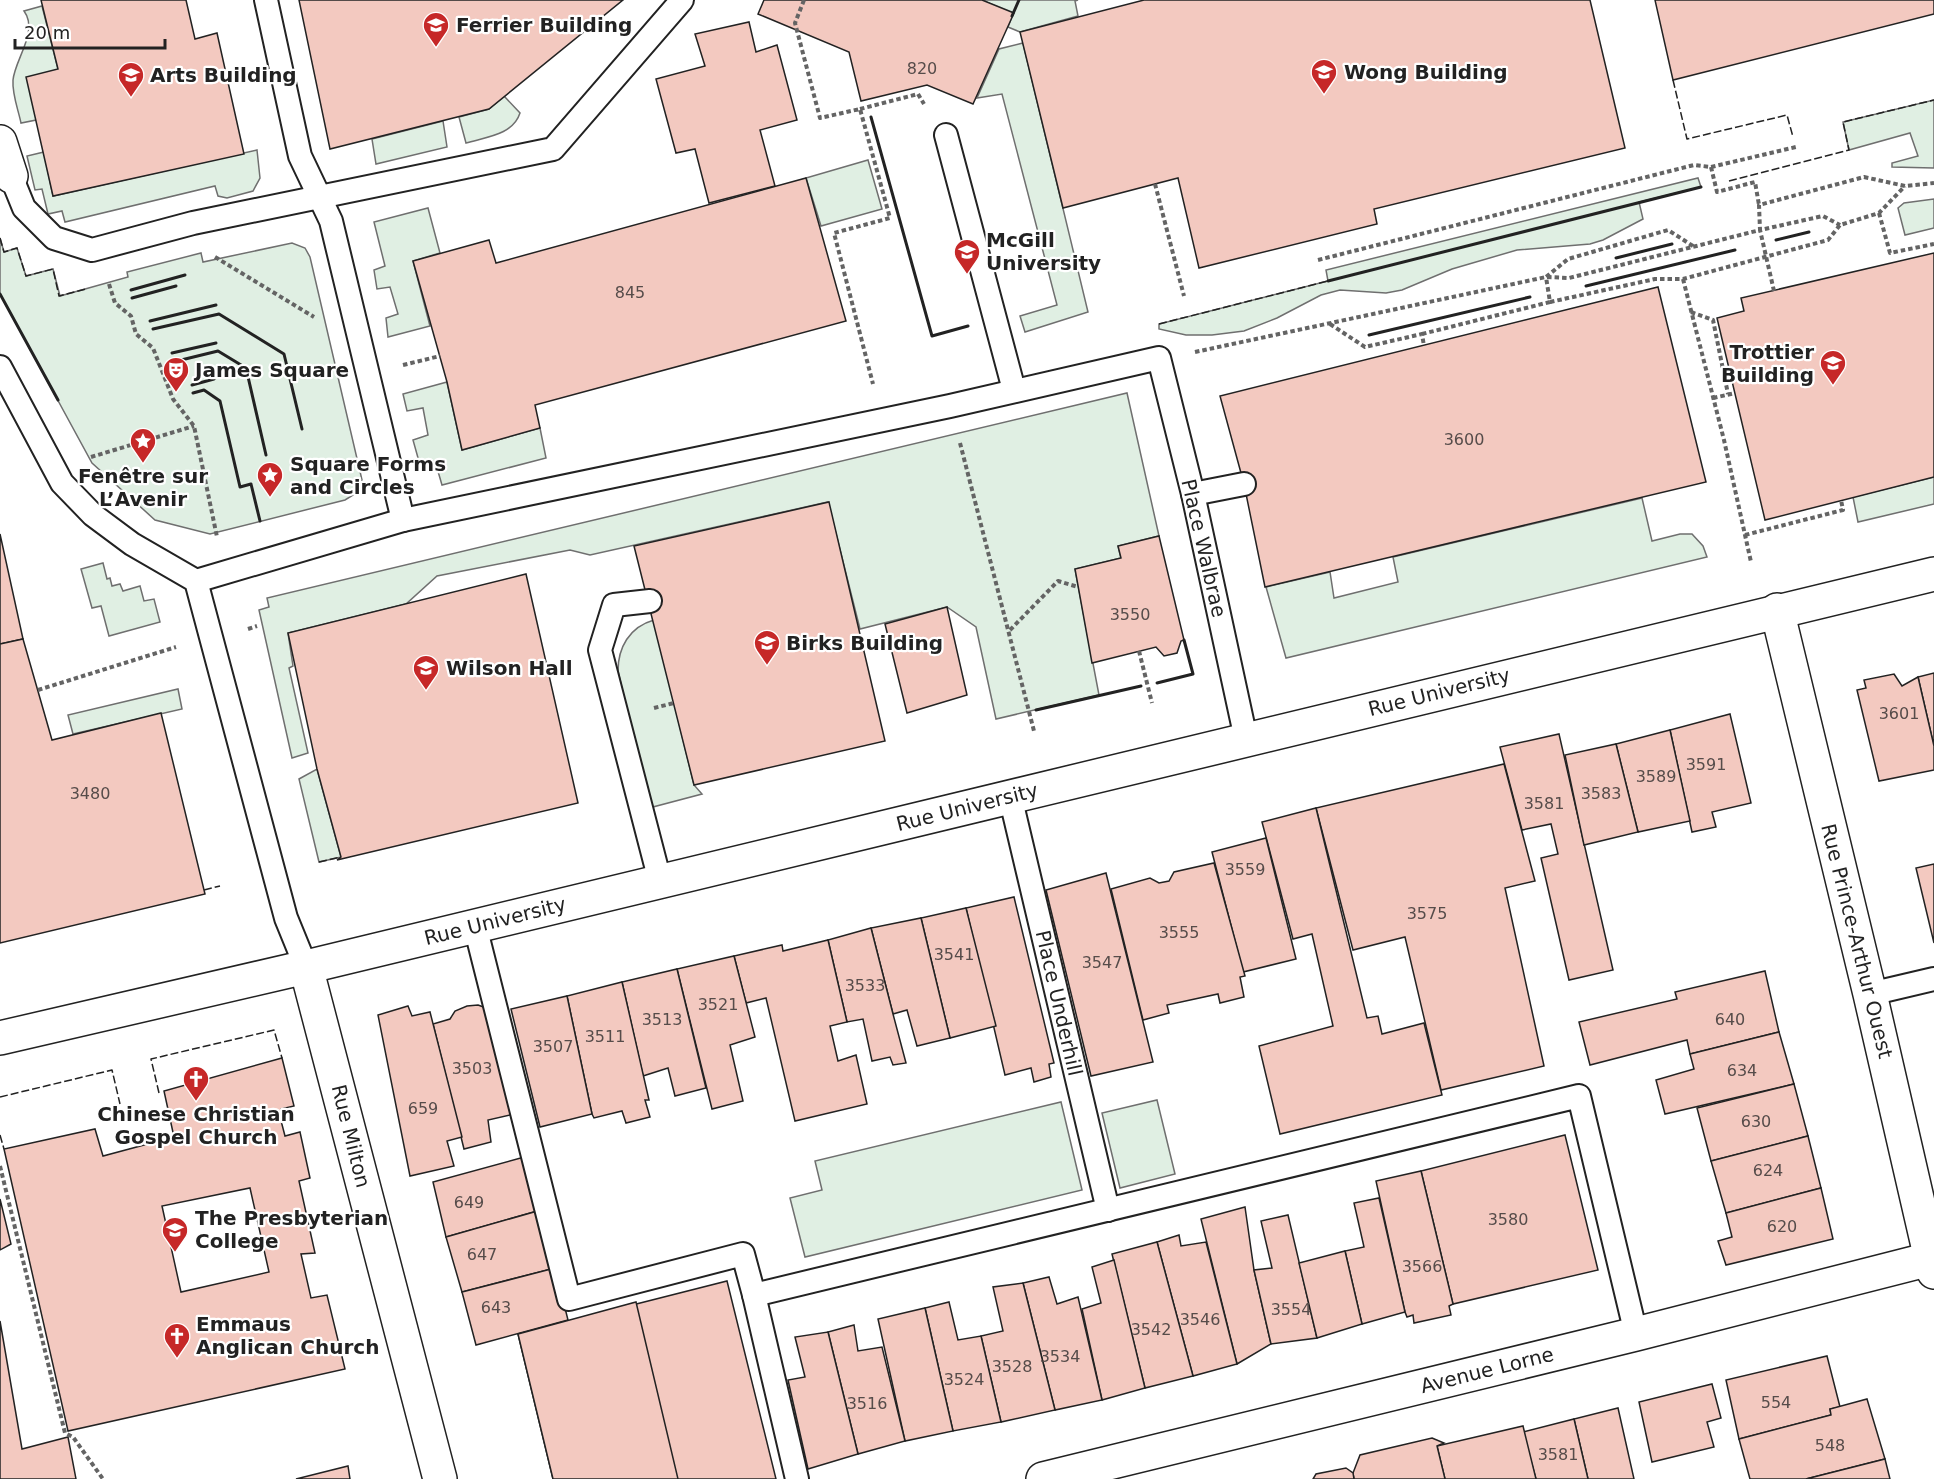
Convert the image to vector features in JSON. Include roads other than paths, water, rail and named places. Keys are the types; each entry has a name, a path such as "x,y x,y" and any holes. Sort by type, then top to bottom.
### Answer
{"street":[{"path":"0,142 15,185"},
{"name":"Rue University","path":"0,1038 306,967 1777,610 1934,574"},
{"name":"Rue Prince-Arthur Ouest","path":"1777,610 1933,1263"},
{"name":"Rue Milton","path":"306,967 440,1479"},
{"name":"Avenue Lorne","path":"1043,1479 1933,1263"}],"lane":[{"path":"266,0 300,156 332,221 403,520"},
{"path":"15,185 24,208 54,238 92,250 193,223 553,149 682,0"},
{"path":"196,581 403,520 951,406 1014,390 946,135"},
{"name":"Place Walbrae","path":"1014,390 1159,358 1193,494 1246,739"},
{"path":"0,367 62,483 93,515 196,581 286,918 306,967"},
{"path":"1193,494 1244,484"},
{"path":"650,601 614,605 600,650 660,881"},
{"name":"Place Underhill","path":"1010,796 1108,1210"},
{"path":"475,926 569,1299 743,1254 797,1479"},
{"path":"1870,994 1934,979"},
{"path":"754,1295 1579,1096 1636,1334"}],"place":[{"name":"Ferrier Building","path":"436,48"},
{"name":"Wong Building","path":"1324,95"},
{"name":"Arts Building","path":"131,98"},
{"name":"McGill University","path":"967,275"},
{"name":"Trottier Building","path":"1833,386"},
{"name":"James Square","path":"176,393"},
{"name":"Fenêtre sur L’Avenir","path":"143,464"},
{"name":"Square Forms and Circles","path":"270,498"},
{"name":"Birks Building","path":"767,666"},
{"name":"Wilson Hall","path":"426,691"},
{"name":"Chinese Christian Gospel Church","path":"196,1102"},
{"name":"The Presbyterian College","path":"175,1253"},
{"name":"Emmaus Anglican Church","path":"177,1359"}]}
